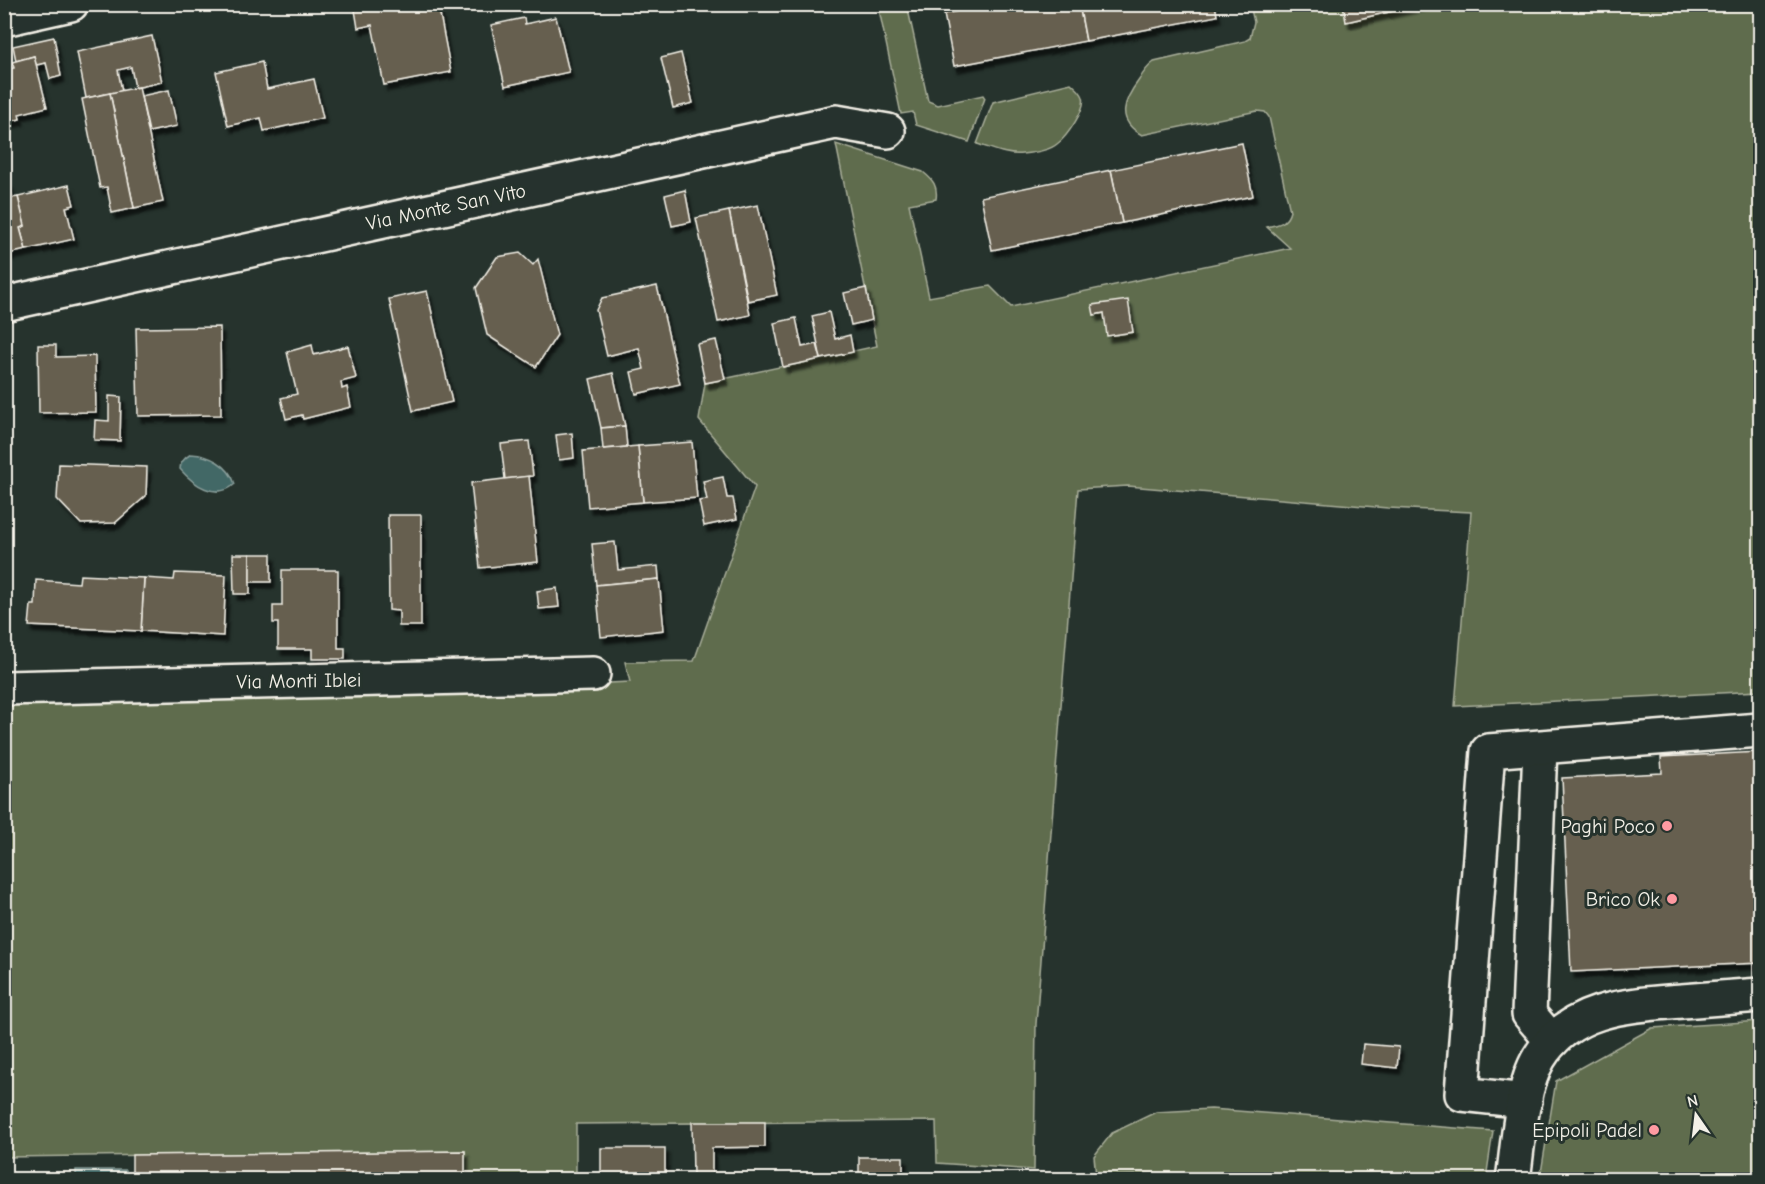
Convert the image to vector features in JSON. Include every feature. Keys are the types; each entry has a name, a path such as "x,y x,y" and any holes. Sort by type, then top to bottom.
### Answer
{"street":[{"path":"4,19 71,4"},
{"name":"Via Monte San Vito","path":"4,304 836,122 888,131"},
{"name":"Via Monti Iblei","path":"4,688 594,674"},
{"path":"1525,1101 1462,1094 1488,751 1761,730"},
{"path":"1540,748 1529,1014 1552,1041"},
{"path":"1513,1179 1531,1077 1539,1058 1552,1041 1568,1029 1589,1016 1624,1005 1761,995"}],"green space":[{"path":"878,5 907,5 928,101 938,105 983,95 985,98 969,142 916,125 913,112 901,114"},
{"path":"1250,5 1760,5 1760,691 1455,706 1471,512 1388,508 1128,486 1078,489 1036,1024 1034,1170 937,1163 936,1121 576,1124 576,1180 465,1179 465,1151 5,1157 4,703 487,689 630,682 625,662 694,661 755,487 699,420 705,383 877,346 836,144 923,172 934,184 936,199 909,204 929,297 990,286 1011,307 1290,248 1267,227 1284,221 1290,211 1269,117 1265,112 1257,111 1142,135 1128,123 1125,116 1129,95 1145,70 1154,62 1250,38 1254,22"},
{"path":"1071,83 1083,97 1082,108 1070,129 1054,146 1031,153 1016,154 977,144 993,102"},
{"name":"Epipoli Padel","path":"1760,1021 1760,1179 1540,1179 1556,1081 1652,1028"},
{"path":"1211,1109 1493,1131 1486,1179 1229,1180 1228,1172 1096,1176 1094,1156 1112,1133 1156,1112"}],"water":[{"path":"191,454 205,456 218,462 228,471 235,484 220,491 213,491 198,485 180,469 182,462"},
{"path":"76,1170 126,1170 126,1179 76,1179"}],"building":[{"path":"354,4 438,4 451,72 384,85 372,25 358,28"},
{"path":"993,4 1079,4 1086,41 954,66 944,14"},
{"path":"1079,4 1215,4 1217,16 1086,41"},
{"path":"1343,4 1423,4 1346,22"},
{"path":"556,17 569,72 505,86 491,25 524,18 525,24"},
{"path":"152,36 162,82 135,88 131,67 118,70 122,91 86,98 77,52"},
{"path":"54,37 61,76 50,79 46,63 36,65 34,56 16,61 13,46"},
{"path":"681,53 693,103 673,108 661,58"},
{"path":"34,56 47,107 19,114 20,119 4,123 4,70 14,68 12,62"},
{"path":"262,62 267,89 314,79 323,118 264,131 261,118 228,126 216,72"},
{"path":"139,87 163,202 134,208 110,93"},
{"path":"169,90 177,126 149,132 141,96"},
{"path":"110,93 134,208 112,213 107,187 100,188 82,99"},
{"path":"1242,143 1253,196 1122,223 1111,170"},
{"path":"1111,170 1122,223 992,250 981,197"},
{"path":"9,183 12,197 4,199 4,184"},
{"path":"69,185 74,205 66,207 74,239 26,250 20,228 25,226 18,197"},
{"path":"685,190 691,222 672,226 665,195"},
{"path":"18,197 25,226 20,228 26,250 4,255 4,199"},
{"path":"758,205 777,295 748,301 729,211"},
{"path":"729,211 750,315 718,322 696,218"},
{"path":"520,253 533,265 538,259 557,335 536,367 487,335 476,288 497,257"},
{"path":"657,286 680,384 636,394 631,372 644,369 639,348 607,356 596,310 602,298"},
{"path":"866,288 872,320 851,325 844,293"},
{"path":"427,291 452,402 413,411 389,299"},
{"path":"1128,300 1133,332 1107,336 1104,313 1094,315 1092,305"},
{"path":"829,312 835,339 850,335 853,352 821,359 812,316"},
{"path":"796,318 802,347 817,344 821,359 783,367 774,323"},
{"path":"220,327 221,415 138,416 136,328"},
{"path":"716,340 725,379 705,383 697,344"},
{"path":"38,345 56,345 56,357 95,356 96,412 39,413"},
{"path":"312,345 314,355 348,346 356,378 341,382 342,389 347,387 351,407 303,419 302,415 286,419 281,398 297,394 287,352"},
{"path":"613,373 625,426 601,428 590,379"},
{"path":"109,396 121,397 120,441 94,440 95,420 109,421"},
{"path":"625,426 627,447 603,449 601,428"},
{"path":"572,433 574,458 559,460 556,435"},
{"path":"529,441 533,476 505,479 501,444"},
{"path":"692,442 697,498 643,502 638,446"},
{"path":"638,446 643,502 588,507 583,451"},
{"path":"59,464 147,467 146,496 115,523 81,524 57,499"},
{"path":"529,476 538,562 480,568 471,483"},
{"path":"723,477 727,498 733,498 737,519 704,526 699,501 707,500 703,481"},
{"path":"388,515 421,515 421,626 399,626 399,611 389,610"},
{"path":"615,542 618,570 658,566 659,579 596,585 592,544"},
{"path":"233,554 250,554 250,594 234,594"},
{"path":"250,554 271,554 271,582 250,582"},
{"path":"282,570 338,570 338,648 345,648 345,659 312,659 312,649 278,649 278,623 273,623 273,606 282,606"},
{"path":"175,573 226,575 223,636 141,631 144,578 174,580"},
{"path":"80,575 144,578 141,631 29,626 31,605 35,605 36,580 79,583"},
{"path":"659,579 664,630 601,637 596,585"},
{"path":"557,588 559,607 539,609 537,591"},
{"path":"1760,752 1760,963 1571,972 1562,778 1662,773 1661,757"},
{"path":"1363,1044 1399,1047 1397,1068 1361,1064"},
{"path":"692,1122 765,1122 765,1147 712,1148 712,1175 693,1176"},
{"path":"601,1148 665,1148 665,1180 601,1180"},
{"path":"465,1151 465,1180 132,1180 132,1155"},
{"path":"859,1157 903,1157 903,1180 859,1180"}],"place":[{"name":"Paghi Poco","path":"1667,826"},
{"name":"Brico Ok","path":"1672,899"},
{"name":"Epipoli Padel","path":"1654,1130"}]}
